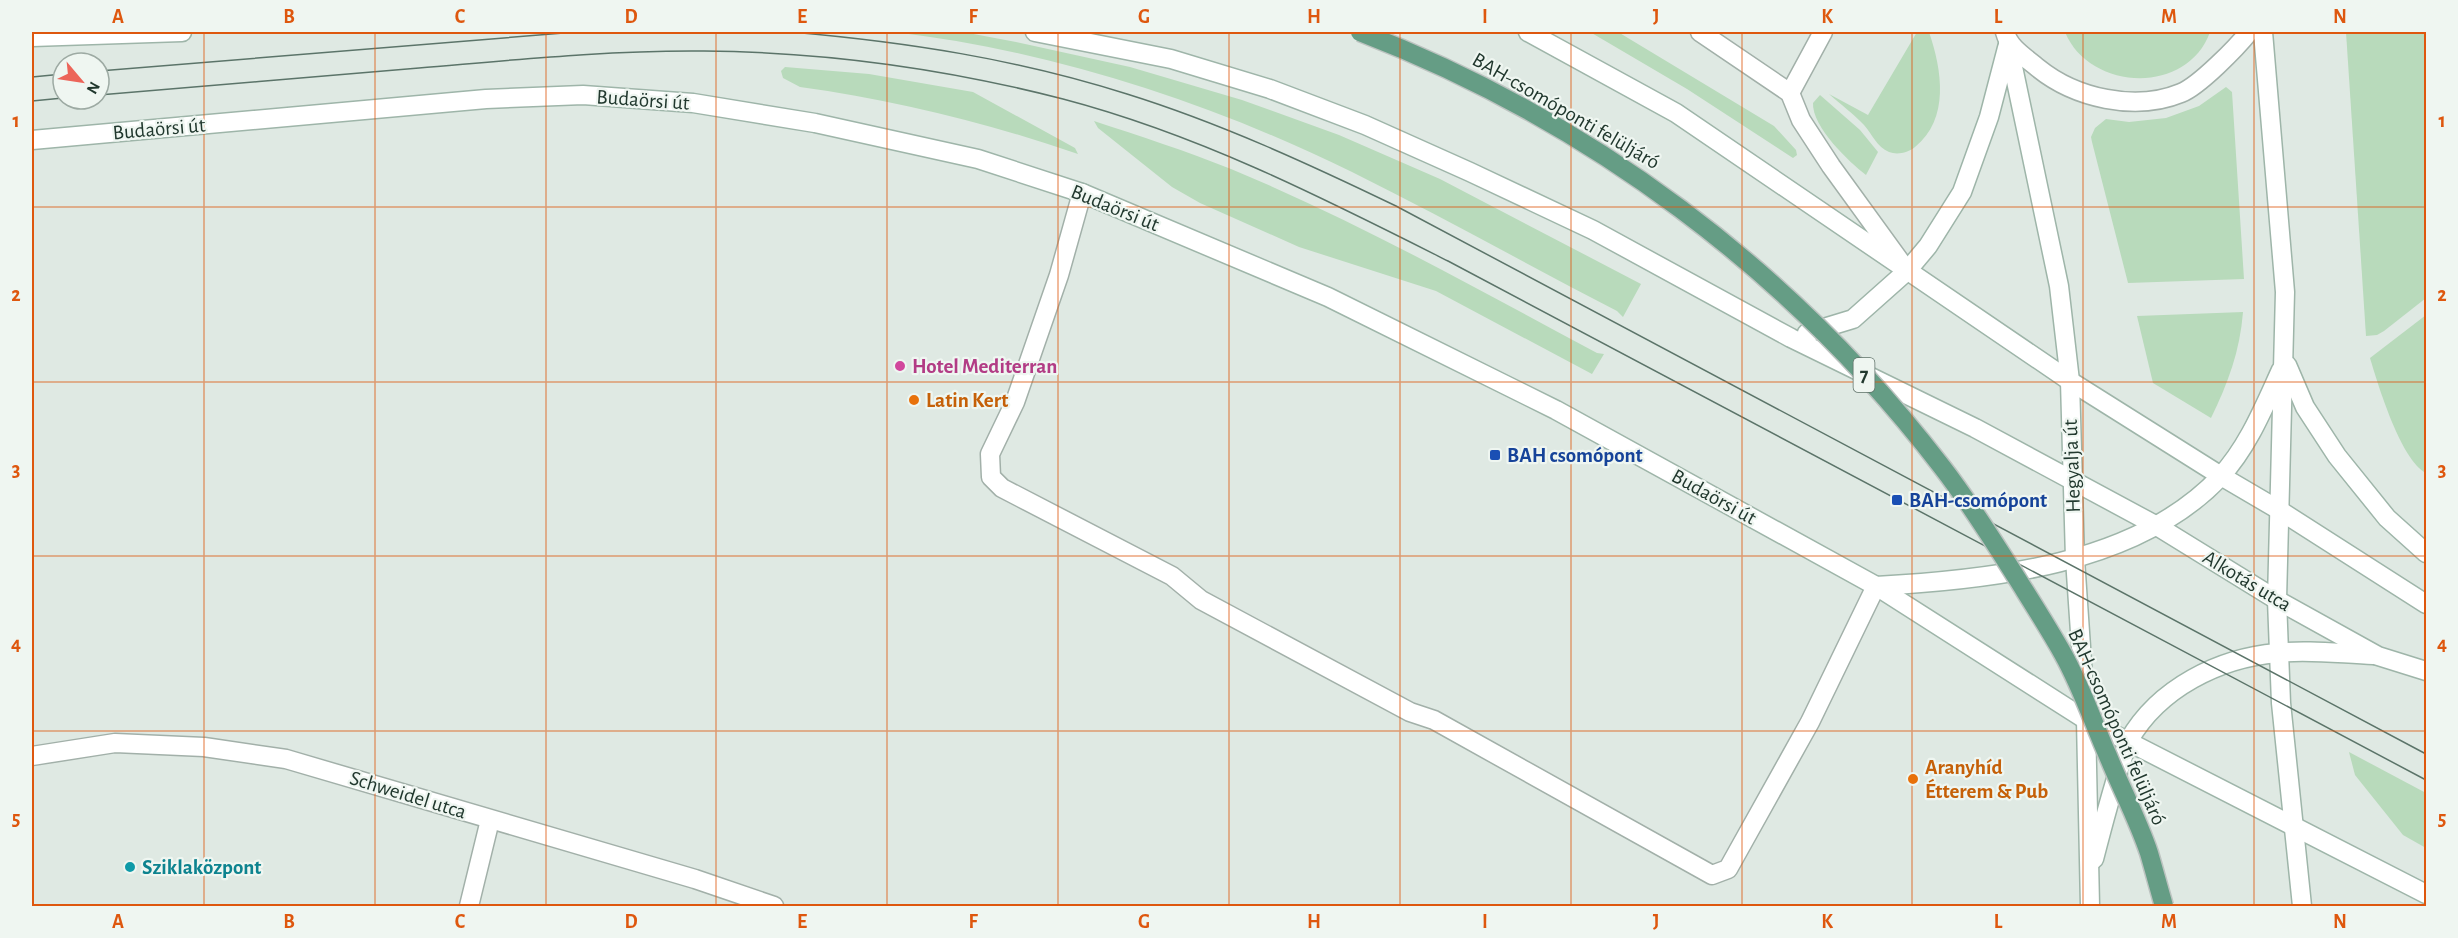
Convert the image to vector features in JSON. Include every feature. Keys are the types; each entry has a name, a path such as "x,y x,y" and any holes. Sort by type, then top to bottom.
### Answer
{"main road":[{"path":"32,37 182,32"},
{"path":"1035,32 1171,59 1270,89 1365,125 1593,230 1791,338 1975,428 2072,481"},
{"name":"BAH-csomóponti felüljáró","path":"1360,32 1449,69 1593,147 1656,190 1761,273 1854,364 1944,469 1990,535 2064,655 2148,850 2164,906"},
{"path":"1528,32 1676,113 2070,381 2427,604"},
{"path":"1700,32 1790,93 1801,120 1831,166 1907,271"},
{"path":"1790,93 1823,32"},
{"path":"2007,37 2055,82 2092,98 2151,101 2182,93 2237,48 2249,32"},
{"path":"2263,32 2285,292 2277,600 2281,702 2302,906"},
{"path":"1791,338 1853,319 1907,271 1928,246 1962,192 1989,117 2007,37"},
{"name":"Hegyalja út","path":"2007,37 2059,286 2070,381 2072,481 2086,720 2090,906"},
{"name":"Budaörsi út","path":"32,140 486,99 583,95 693,103 815,123 978,159 1082,193 1328,297 1556,410 1876,586 2086,720"},
{"path":"1082,193 1059,275 1018,392 990,454 991,477 1002,488 1172,576 1201,600 1410,712 1434,720 1712,874 1728,869 1810,722 1876,586 1994,576 2076,559 2157,526 2189,504 2221,476 2256,426 2285,360"},
{"path":"2285,360 2305,407 2337,456 2387,518 2427,553"},
{"name":"Alkotás utca","path":"2072,481 2157,526 2277,600 2378,656 2427,670"},
{"path":"2088,885 2109,800 2129,741 2150,713 2182,684 2213,668 2245,658 2279,652 2378,656"},
{"path":"2086,720 2427,894"},
{"name":"Schweidel utca","path":"32,756 115,743 204,747 286,759 696,879 774,906"},
{"path":"469,906 490,820"}],"green space":[{"path":"894,32 963,32 1016,42 1130,67 1242,100 1339,135 1440,179 1641,284 1623,317 1617,311 1352,172 1242,123 1129,83 1071,66 1013,52"},
{"path":"1590,32 1618,32 1774,126 1796,150 1797,155 1793,158 1687,89"},
{"path":"1917,32 1929,32 1934,47 1940,78 1938,108 1934,123 1915,147 1906,152 1892,153 1881,147 1860,121 1829,94 1868,115"},
{"path":"2065,32 2210,32 2198,53 2181,67 2160,76 2138,78 2115,75 2095,66 2077,52"},
{"path":"2346,32 2426,32 2426,298 2384,331 2377,335 2366,336"},
{"path":"785,67 869,74 973,92 1075,148 1078,154 1010,132 941,114 836,92 800,87 783,78 781,71"},
{"path":"2226,87 2232,92 2244,279 2128,283 2092,142 2091,137 2095,128 2106,119 2129,122 2166,118 2199,106"},
{"path":"1820,95 1860,130 1878,152 1866,175 1841,153 1818,123 1813,103"},
{"path":"1094,121 1197,156 1278,189 1371,233 1597,353 1604,354 1592,374 1436,291 1299,247 1200,203 1172,187 1098,128"},
{"path":"2243,312 2232,366 2211,418 2153,383 2137,316"},
{"path":"2426,315 2426,473 2417,466 2399,438 2370,358"},
{"path":"2349,752 2426,793 2426,848 2403,835 2355,775"}],"tram line":[{"path":"111,70 576,32"},
{"path":"791,32 919,47 1044,71 1162,105 1297,160 1396,206 2426,754"},
{"path":"111,94 562,56 704,51 794,55 885,64 1019,88 1114,114 1212,149 1260,170 1448,261 2426,780"},
{"path":"32,77 51,75"},
{"path":"32,101 51,99"}],"place":[{"name":"Hotel Mediterran","path":"900,366"},
{"name":"Latin Kert","path":"914,400"},
{"name":"BAH csomópont","path":"1495,455"},
{"name":"BAH-csomópont","path":"1897,500"},
{"name":"Aranyhíd Étterem & Pub","path":"1913,779"},
{"name":"Sziklaközpont","path":"130,867"}]}
